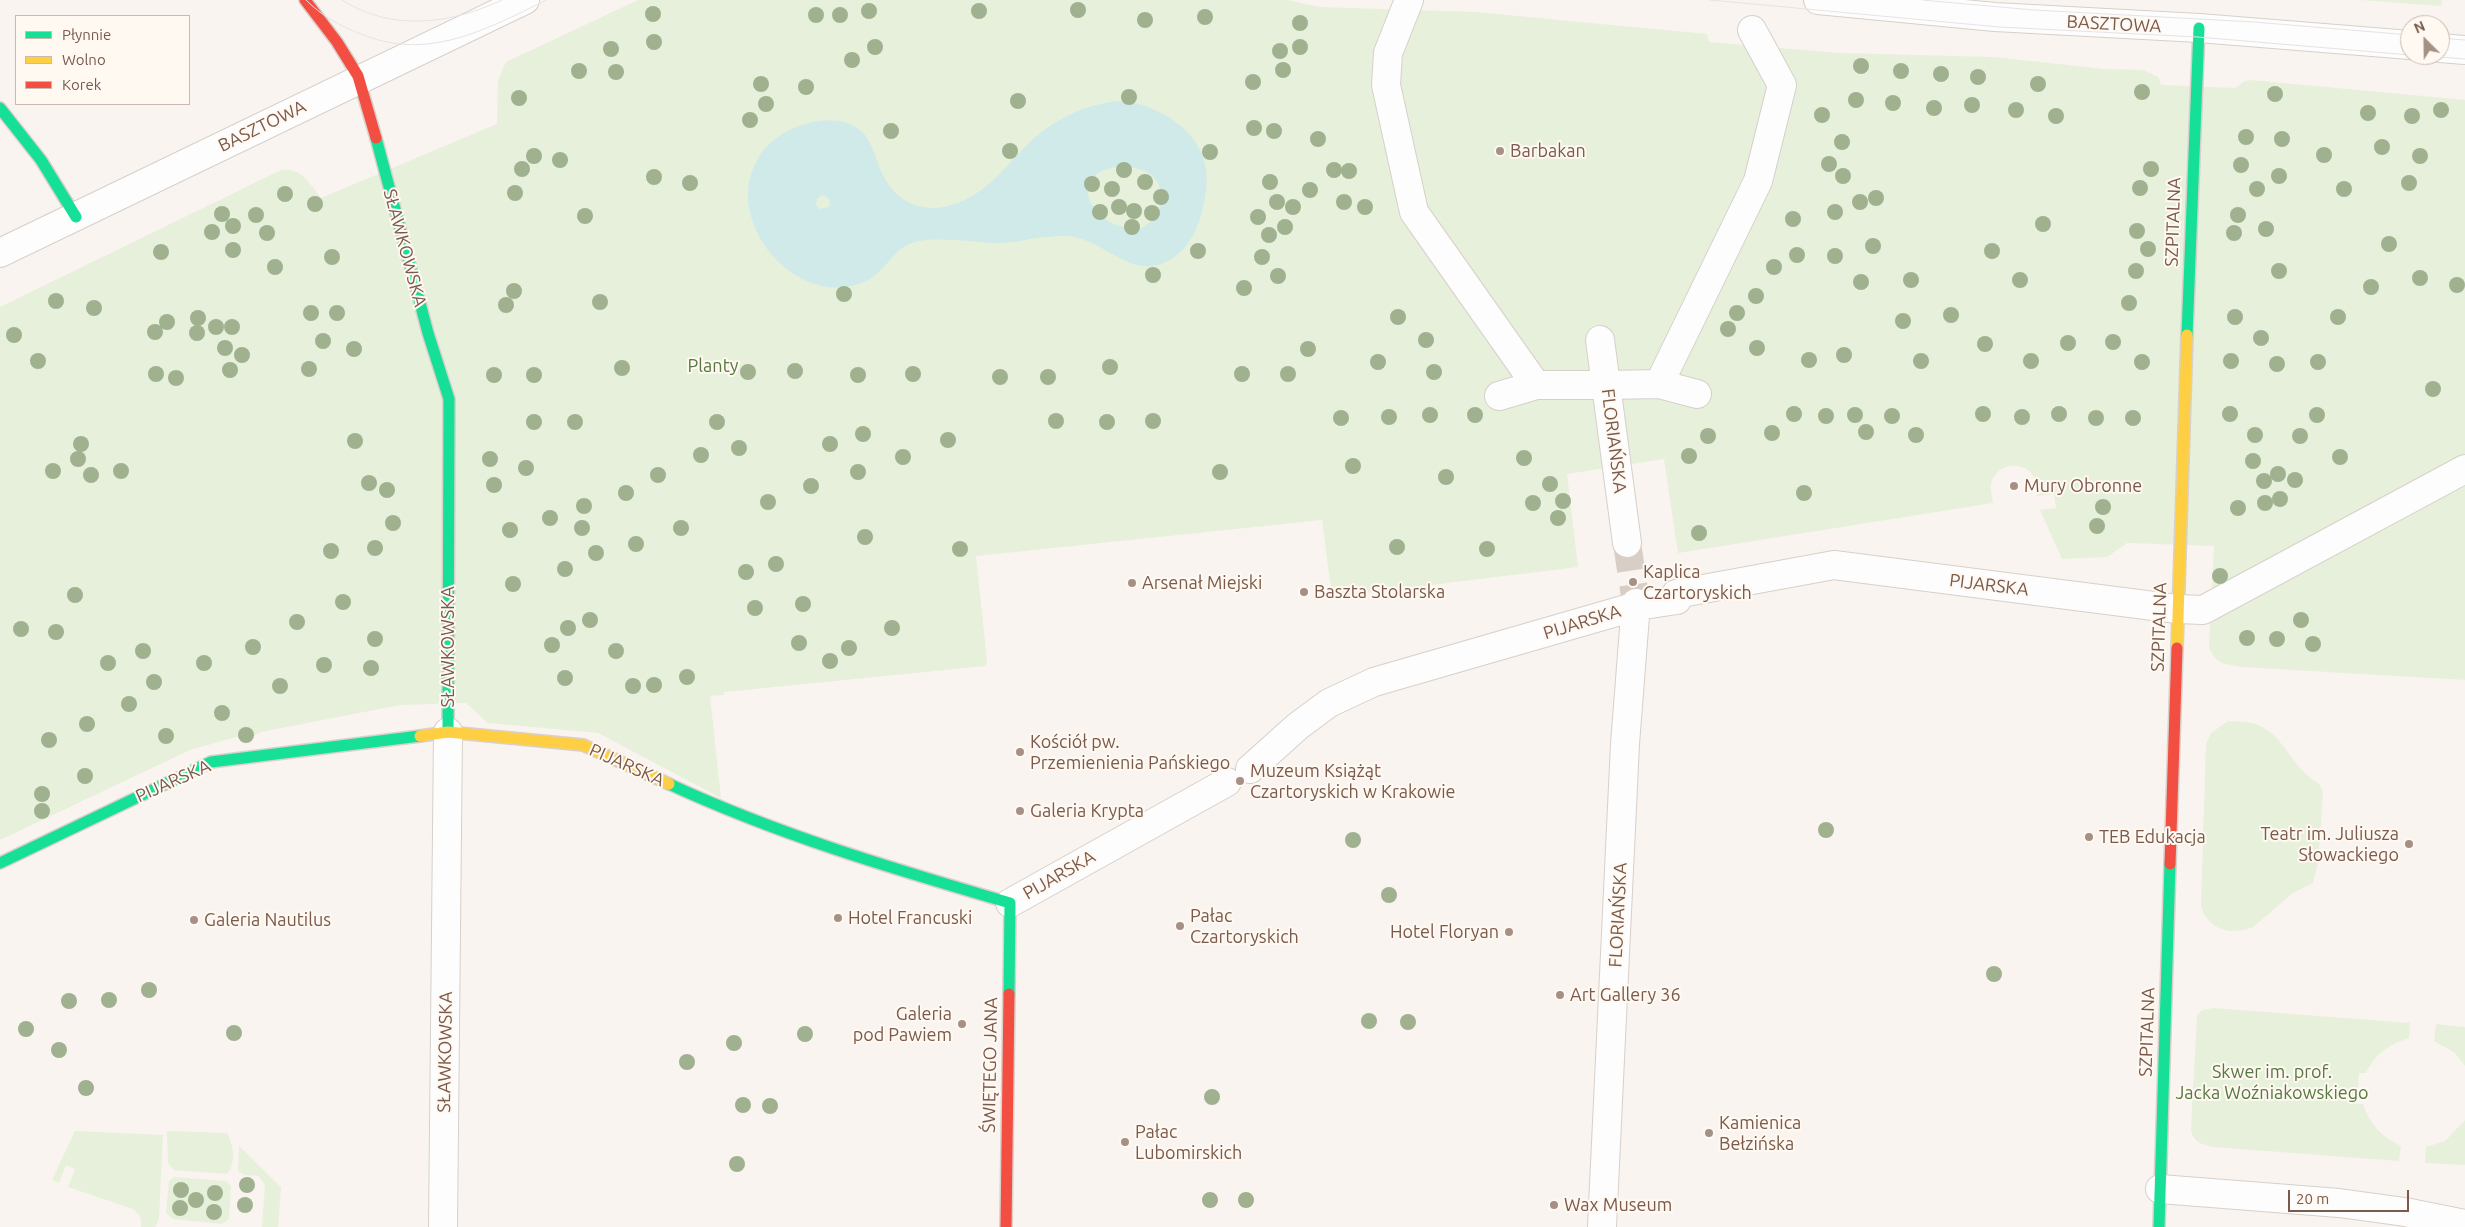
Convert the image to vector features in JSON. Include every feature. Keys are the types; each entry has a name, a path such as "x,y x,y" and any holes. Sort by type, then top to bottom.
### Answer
{"street":[{"name":"SŁAWKOWSKA","path":"305,0 360,79 428,332 449,399 448,732 442,1227"},
{"name":"BASZTOWA","path":"0,253 525,0"},
{"path":"1409,0 1388,53 1386,85 1414,212 1536,385"},
{"name":"BASZTOWA","path":"1818,0 2034,10 2199,28 2400,44"},
{"name":"SZPITALNA","path":"2159,1227 2178,609 2199,28"},
{"path":"1659,384 1758,181 1782,84 1752,30"},
{"path":"0,108 30,144 57,182 76,217"},
{"name":"FLORIAŃSKA","path":"1600,340 1627,543"},
{"path":"1499,396 1536,385 1659,384 1697,394"},
{"name":"PIJARSKA","path":"0,863 211,762 448,732 583,745 732,813 855,857 1010,903 1238,776 1329,703 1374,682 1636,604 1676,600 1676,594 1834,565 2178,609 2203,610 2465,469"},
{"name":"FLORIAŃSKA","path":"1602,1227 1625,744 1636,604"},
{"name":"ŚWIĘTEGO JANA","path":"1006,1227 1010,903"},
{"path":"2160,1189 2339,1203 2404,1212 2465,1224"}],"green space":[{"name":"Planty","path":"638,0 1287,0 1320,7 1475,12 1707,34 1709,42 1838,53 1994,57 2104,69 2143,70 2158,77 2161,85 2235,88 2245,81 2251,80 2465,100 2465,680 2242,667 2222,663 2215,658 2209,647 2214,546 2127,543 2107,557 2062,559 2040,510 2056,508 2054,494 2037,496 2034,477 2025,468 2019,466 2006,467 1995,474 1991,486 1993,503 1678,553 1664,459 1567,474 1578,567 1332,597 1322,520 976,556 987,661 985,666 724,692 724,695 710,696 721,798 598,733 488,723 466,703 400,705 261,732 250,738 240,736 190,750 0,840 0,307 279,171 286,170 299,173 321,198 497,124 498,80 506,62"},
{"path":"2361,0 2442,0 2441,6"},
{"path":"2228,721 2252,723 2271,733 2283,745 2298,766 2320,786 2323,792 2318,863 2313,883 2293,893 2253,927 2236,931 2229,931 2215,926 2209,921 2201,907 2206,744 2211,733"},
{"name":"Skwer im. prof. Jacka Woźniakowskiego","path":"2213,1008 2410,1023 2409,1038 2383,1051 2374,1060 2366,1073 2359,1073 2357,1104 2363,1104 2377,1130 2401,1146 2399,1161 2213,1147 2198,1142 2191,1129 2197,1016 2202,1010"},
{"path":"2436,1024 2465,1027 2465,1066 2455,1053 2434,1041"},
{"path":"2465,1120 2465,1165 2425,1163 2426,1147 2445,1141"},
{"path":"75,1131 163,1135 159,1219 155,1227 141,1227 140,1217 133,1209 68,1187 75,1169 66,1165 59,1183 52,1180"},
{"path":"167,1131 227,1133 233,1154 230,1170 227,1174 174,1170 168,1163"},
{"path":"239,1146 281,1187 278,1227 262,1227 265,1185 259,1176 244,1175 238,1171"},
{"path":"174,1177 226,1181 231,1186 229,1219 222,1224 173,1219 166,1213 169,1181"}],"water":[{"path":"1118,101 1132,103 1161,113 1186,131 1202,155 1207,176 1205,197 1197,227 1190,240 1180,252 1168,261 1156,266 1133,264 1089,242 1070,236 1000,243 927,240 917,241 904,247 879,272 868,280 849,286 831,287 813,283 796,275 781,264 768,250 758,234 751,216 748,200 749,185 752,171 759,157 777,137 805,124 834,120 848,123 860,130 868,139 882,173 894,192 911,203 930,208 952,205 974,195 993,180 1027,145 1047,128 1080,110","holes":["1117,167 1131,167 1144,170 1157,181 1160,188 1162,196 1158,211 1149,223 1142,228 1125,227 1110,222 1091,203 1088,191 1091,181 1100,172","822,195 830,201 829,207 819,209 816,205 817,199"]}],"tunnel":[{"path":"1627,543 1636,603"}],"tram line":[{"path":"306,0 325,16 353,31 386,42 410,45 434,43 479,31 547,0"},
{"path":"342,0 361,10 381,17 422,21 463,15 502,0"},
{"path":"1710,0 1999,27 2198,37 2400,54"},
{"path":"1922,0 2034,10 2254,22 2400,34"},
{"path":"2450,39 2465,40"},
{"path":"2450,58 2465,59"}],"traffic: fast":[{"path":"2187,335 2199,28"},
{"path":"0,108 41,160 76,217"},
{"path":"376,138 428,333 449,399 448,732"},
{"path":"0,863 211,762 420,736"},
{"path":"669,784 752,819 837,850 1010,903 1009,994"},
{"path":"2159,1227 2170,864"}],"traffic: slow":[{"path":"2177,648 2187,335"},
{"path":"420,736 448,732 583,745 669,784"}],"traffic: jam":[{"path":"305,0 337,42 358,76 376,138"},
{"path":"2170,864 2177,648"},
{"path":"1006,1227 1009,994"}],"place":[{"name":"Barbakan","path":"1500,151"},
{"name":"Mury Obronne","path":"2014,486"},
{"name":"Kaplica Czartoryskich","path":"1633,582"},
{"name":"Arsenał Miejski","path":"1132,583"},
{"name":"Baszta Stolarska","path":"1304,592"},
{"name":"Kościół pw. Przemienienia Pańskiego","path":"1020,752"},
{"name":"Muzeum Książąt Czartoryskich w Krakowie","path":"1240,781"},
{"name":"Galeria Krypta","path":"1020,811"},
{"name":"TEB Edukacja","path":"2089,837"},
{"name":"Teatr im. Juliusza Słowackiego","path":"2409,844"},
{"name":"Hotel Francuski","path":"838,918"},
{"name":"Galeria Nautilus","path":"194,920"},
{"name":"Pałac Czartoryskich","path":"1180,926"},
{"name":"Hotel Floryan","path":"1509,932"},
{"name":"Art Gallery 36","path":"1560,995"},
{"name":"Galeria pod Pawiem","path":"962,1024"},
{"name":"Kamienica Bełzińska","path":"1709,1133"},
{"name":"Pałac Lubomirskich","path":"1125,1142"},
{"name":"Wax Museum","path":"1554,1205"}]}
